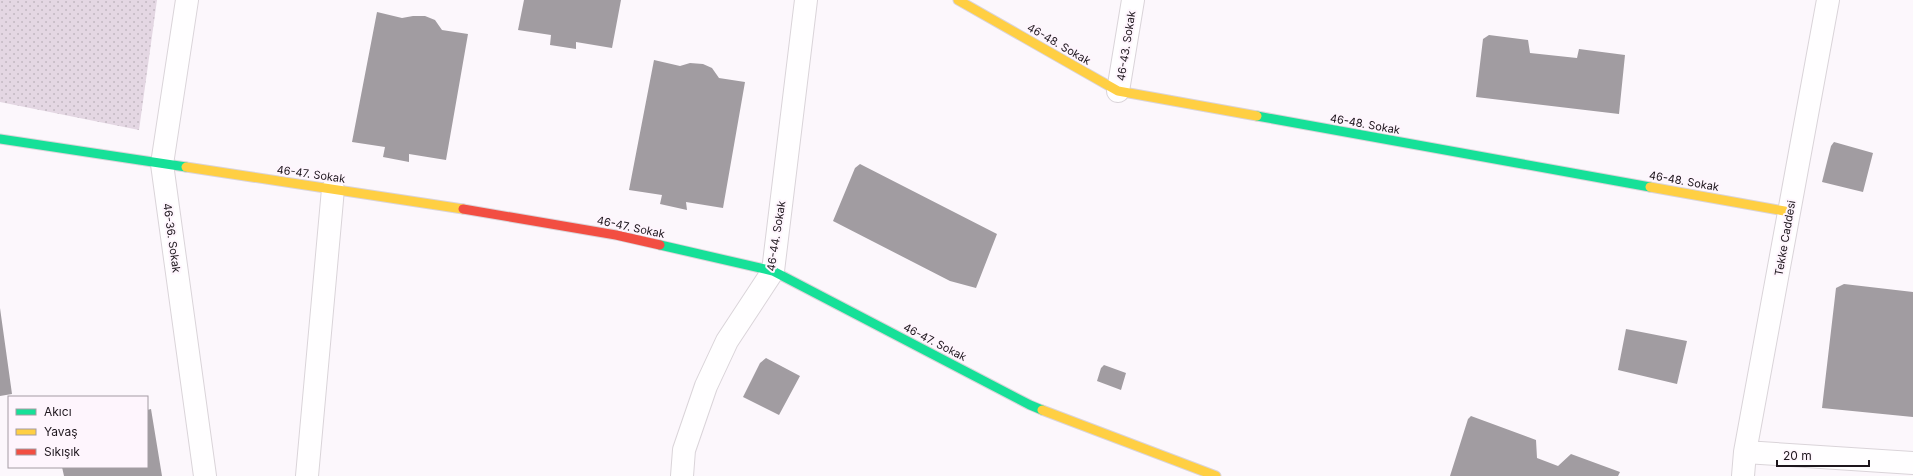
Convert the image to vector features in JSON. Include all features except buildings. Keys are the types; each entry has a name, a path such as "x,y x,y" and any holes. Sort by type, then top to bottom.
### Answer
{"street":[{"name":"46-36. Sokak","path":"188,0 162,164 205,476"},
{"name":"46-44. Sokak","path":"682,476 684,450 706,386 727,341 773,271 806,0"},
{"name":"46-48. Sokak","path":"958,0 1118,91 1790,212"},
{"name":"46-43. Sokak","path":"1118,91 1133,0"},
{"name":"Tekke Caddesi","path":"1743,476 1746,452 1828,0"},
{"name":"46-47. Sokak","path":"0,139 446,206 616,235 773,271 1030,405 1216,476"},
{"path":"307,476 333,189"},
{"path":"1746,452 1913,463"}],"shaded area":[{"path":"0,0 157,0 139,130 0,102"}],"traffic: fast":[{"path":"1257,116 1650,187"},
{"path":"0,139 186,167"},
{"path":"660,245 773,271 1042,410"}],"traffic: slow":[{"path":"958,0 1118,91 1257,116"},
{"path":"186,167 463,209"},
{"path":"1650,187 1790,212"},
{"path":"1042,410 1216,476"}],"traffic: jam":[{"path":"463,209 616,235 660,245"}]}
